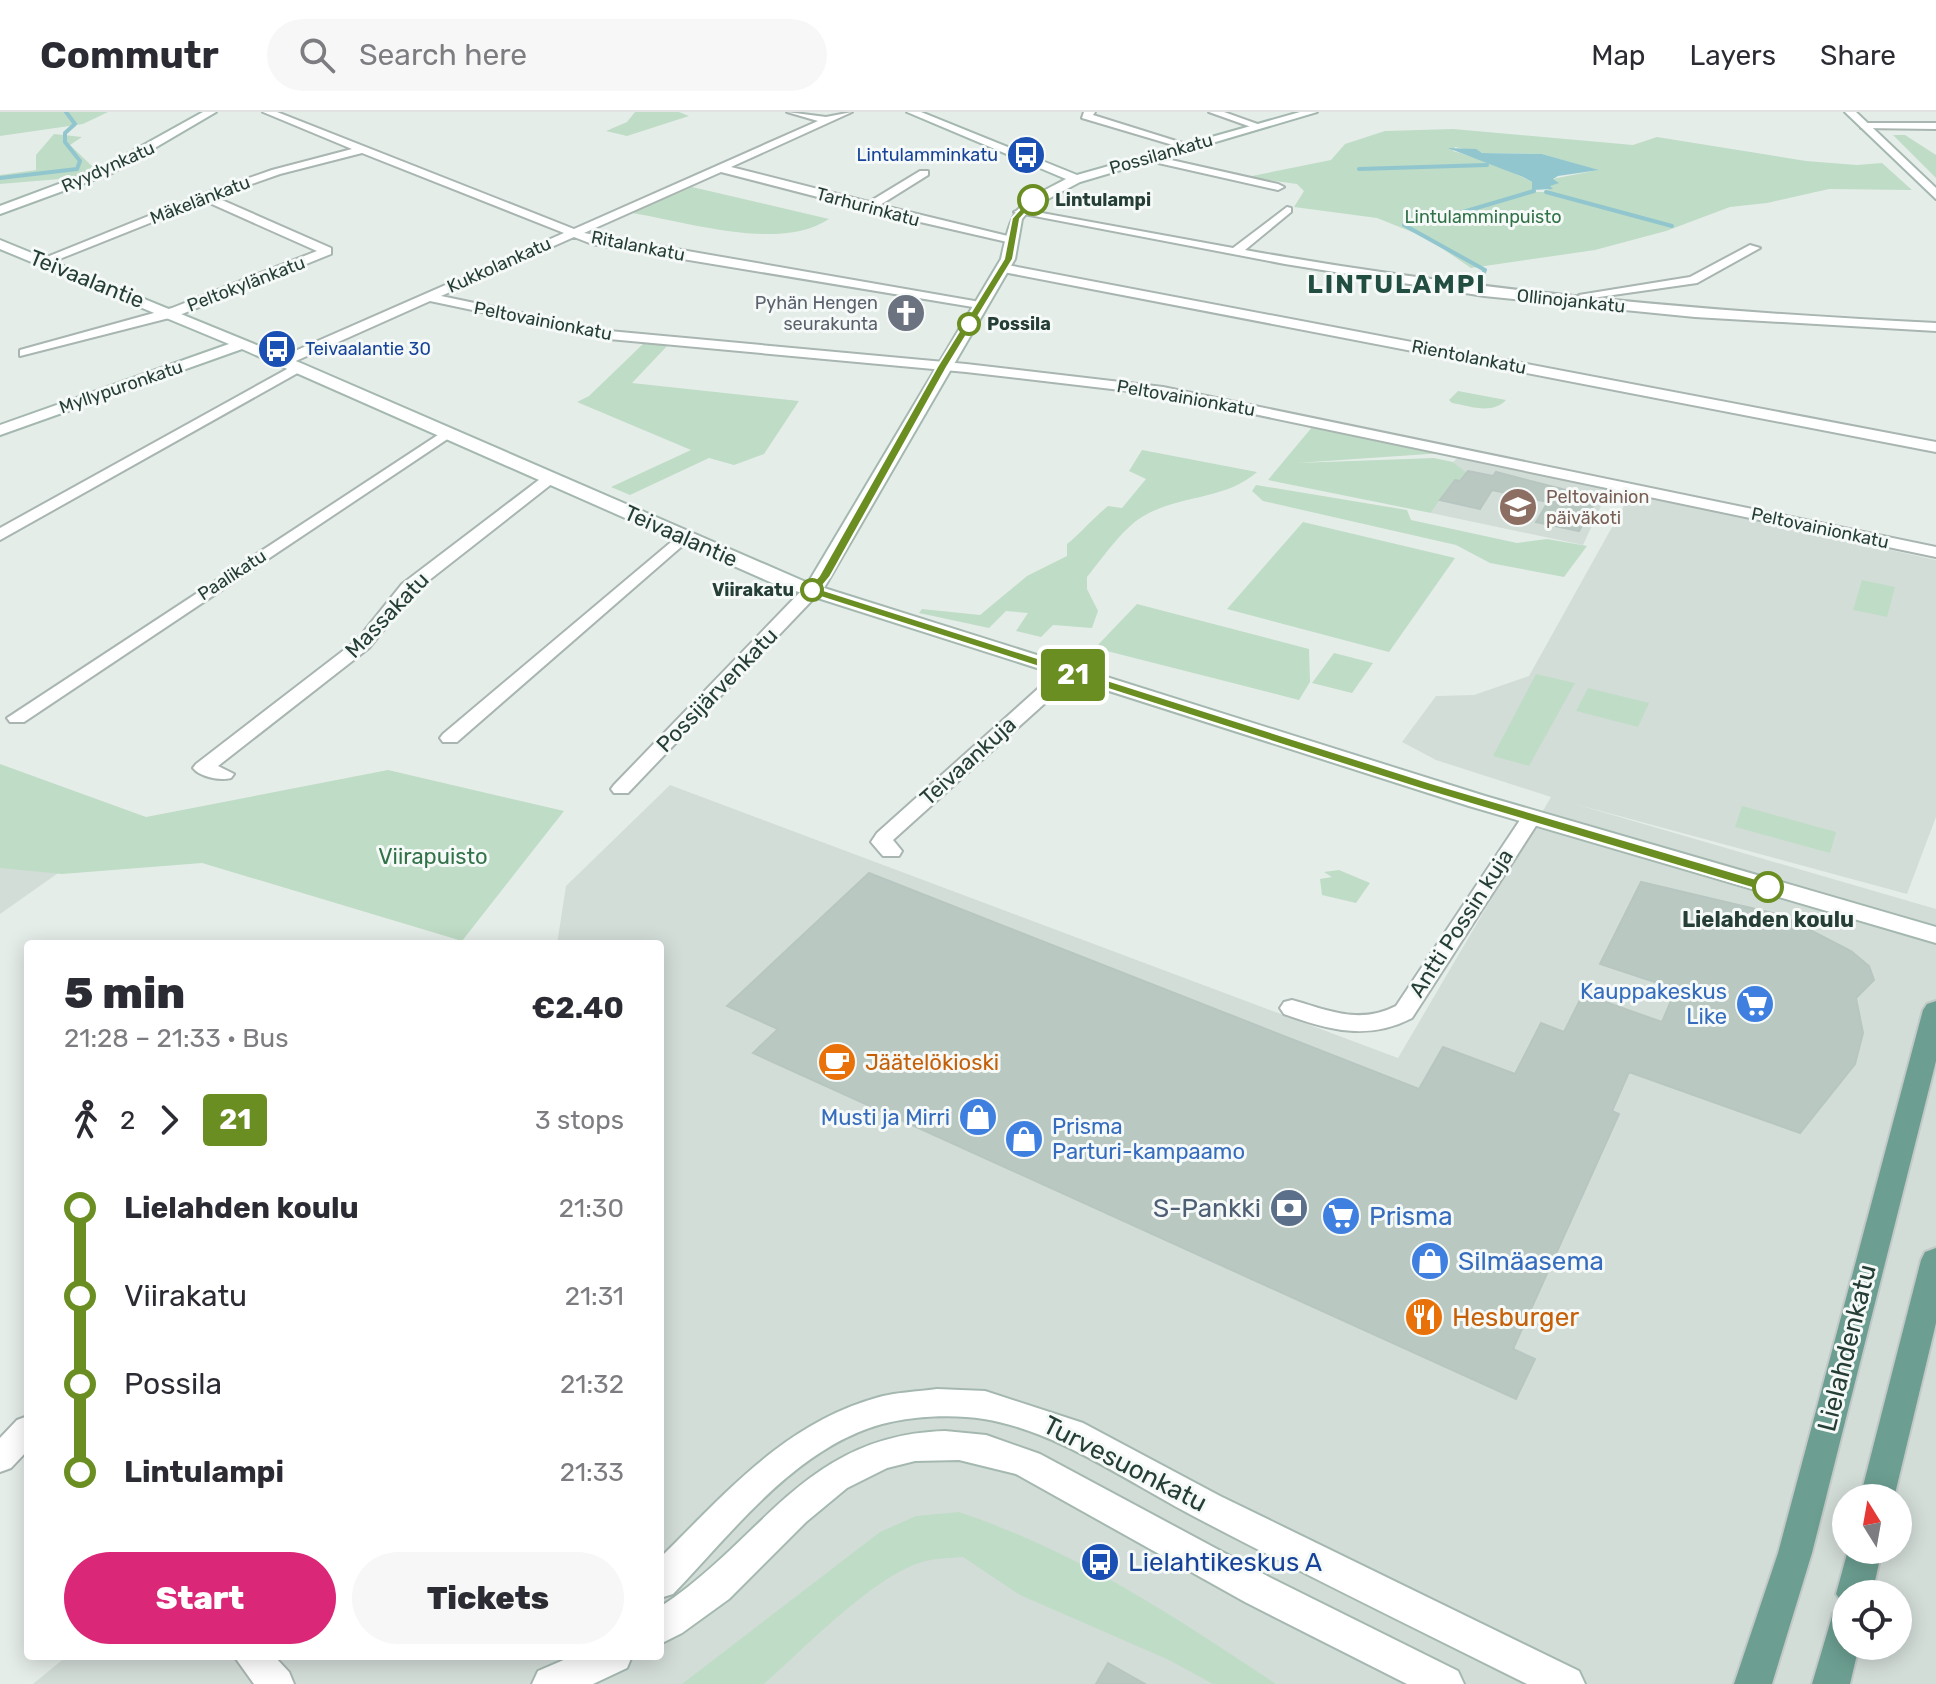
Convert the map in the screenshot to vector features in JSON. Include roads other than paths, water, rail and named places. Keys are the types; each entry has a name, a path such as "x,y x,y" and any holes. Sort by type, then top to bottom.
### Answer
{"main road":[{"name":"Ryydynkatu","path":"0,210 108,170 211,112"},
{"path":"912,112 1076,179"},
{"name":"Possilankatu","path":"1020,212 1043,193 1076,179 1312,112"},
{"path":"1850,112 1936,195"},
{"path":"812,590 824,577 942,367 1012,252 1020,212"},
{"name":"Teivaalantie","path":"0,244 170,312 683,537 812,590 1531,818 1936,935"},
{"name":"Myllypuronkatu","path":"0,430 243,344"},
{"name":"Lielahdenkatu","path":"1753,1684 1795,1553 1844,1353 1936,1010"},
{"path":"1880,1484 1936,1260"},
{"name":"Turvesuonkatu","path":"664,1578 782,1461 813,1439 841,1424 878,1411 937,1403 985,1405 1071,1433 1208,1507 1566,1684"},
{"name":"Turvesuonkatu","path":"664,1624 733,1572 804,1498 842,1470 893,1450 960,1443 994,1449 1028,1464 1258,1590 1445,1684"},
{"path":"551,1684 572,1660"},
{"path":"551,1684 605,1660"},
{"path":"1831,1684 1837,1660"}],"street":[{"name":"Ritalankatu","path":"268,112 592,240 980,306"},
{"path":"792,112 829,121"},
{"name":"Kukkolankatu","path":"0,535 291,364 427,297 724,169 847,112"},
{"path":"1090,112 1086,116 1187,146"},
{"path":"1214,112 1258,126"},
{"path":"1865,126 1936,126"},
{"name":"Mäkelänkatu","path":"43,261 276,172 360,150"},
{"path":"1149,158 1278,187"},
{"name":"Tarhurinkatu","path":"724,169 1012,241"},
{"path":"868,207 924,173"},
{"name":"Peltokylänkatu","path":"170,312 327,251 205,197"},
{"path":"1236,251 1287,210"},
{"name":"Ollinojankatu","path":"1020,212 1236,251 1548,300 1731,317 1936,327"},
{"path":"1548,300 1693,280 1754,248"},
{"name":"Rientolankatu","path":"1002,268 1936,447"},
{"name":"Peltovainionkatu","path":"427,297 602,334 1163,391 1936,552"},
{"path":"25,353 170,312"},
{"name":"Paalikatu","path":"17,718 447,433"},
{"name":"Massakatu","path":"224,774 203,768 363,644 408,588 550,479"},
{"path":"450,738 683,537"},
{"name":"Possijärvenkatu","path":"621,789 812,590"},
{"name":"Teivaankuja","path":"891,851 882,842 884,837 1067,673"},
{"name":"Antti Possin kuja","path":"1292,1008 1352,1025 1375,1024 1404,1012 1531,818"},
{"path":"0,1459 24,1433"},
{"path":"255,1660 277,1684"}],"water":[{"path":"1448,148 1476,149 1482,153 1542,154 1599,170 1558,176 1553,179 1559,183 1550,186 1553,189 1532,190 1532,182 1523,177"}],"waterway":[{"path":"0,178 77,169 80,161 65,142 65,133 75,124 66,112"},
{"path":"1359,169 1487,165"},
{"path":"1478,285 1485,270 1404,225 1429,222 1534,191"},
{"path":"1546,192 1672,226"}],"place":[{"name":"Lintulamminkatu","path":"1026,155"},
{"name":"Lintulampi","path":"1033,200"},
{"name":"Pyhän Hengen seurakunta","path":"906,313"},
{"name":"Possila","path":"969,324"},
{"name":"Teivaalantie 30","path":"277,349"},
{"name":"Peltovainion päiväkoti","path":"1518,507"},
{"name":"Viirakatu","path":"812,590"},
{"name":"Lielahden koulu","path":"1768,887"},
{"name":"Kauppakeskus Like","path":"1755,1004"},
{"name":"Jäätelökioski","path":"837,1062"},
{"name":"Musti ja Mirri","path":"978,1117"},
{"name":"Prisma Parturi-kampaamo","path":"1024,1139"},
{"name":"S-Pankki","path":"1289,1208"},
{"name":"Prisma","path":"1341,1216"},
{"name":"Silmäasema","path":"1430,1261"},
{"name":"Hesburger","path":"1424,1317"},
{"name":"Lielahtikeskus A","path":"1100,1562"}],"district":[{"name":"LINTULAMPI","path":"1397,284"}],"park label":[{"name":"Lintulamminpuisto","path":"1483,217"},
{"name":"Viirapuisto","path":"433,856"}]}
